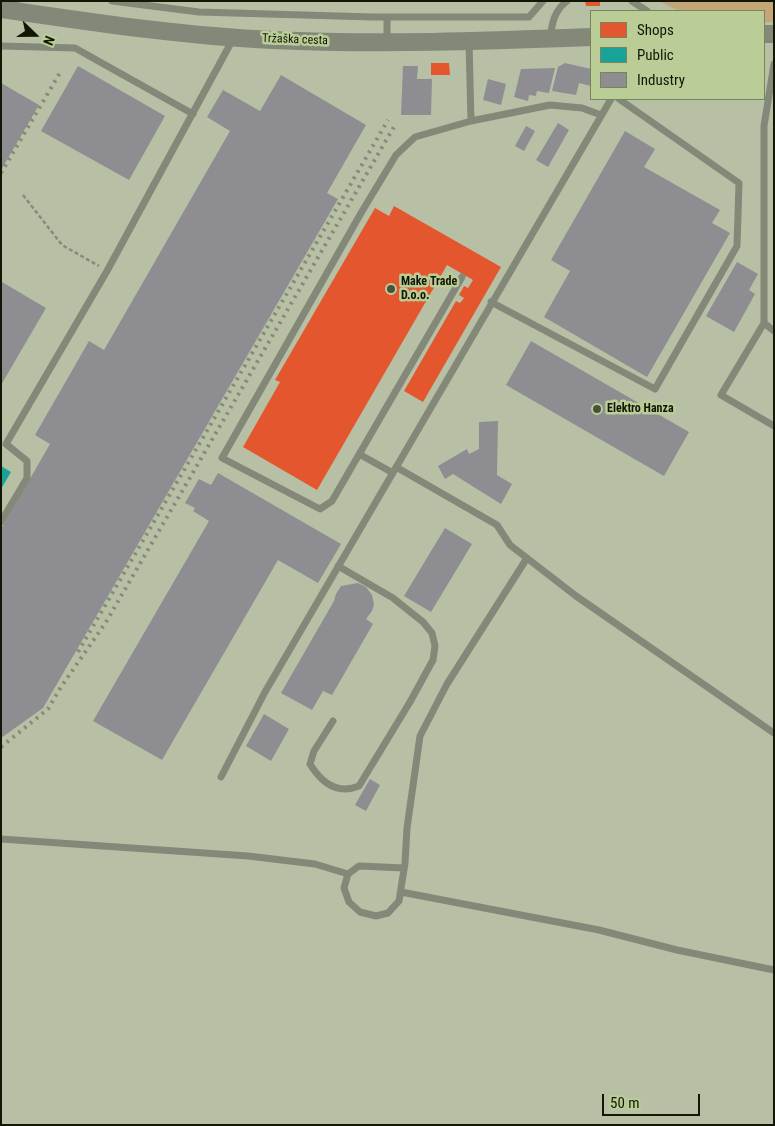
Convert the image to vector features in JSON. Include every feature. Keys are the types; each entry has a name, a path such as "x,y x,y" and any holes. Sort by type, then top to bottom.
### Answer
{"street":[{"name":"Tržaška cesta","path":"1,9 107,25 272,40 387,42 590,37"}],"lane":[{"path":"112,1 199,12 387,17 529,17 543,1"},
{"path":"551,39 552,23 557,13 567,1"},
{"path":"632,1 646,10"},
{"path":"387,17 387,42"},
{"path":"1,522 27,478 27,462 3,442 107,271 234,37"},
{"path":"469,41 471,121"},
{"path":"1,46 75,48 193,114"},
{"path":"774,64 764,126 764,323 721,395 774,426"},
{"path":"221,777 264,692 610,100"},
{"path":"491,302 655,389 737,246 739,183 620,100"},
{"path":"768,100 774,107"},
{"path":"462,277 332,501 320,508 222,458 356,221 396,155 415,137 471,121 550,105 582,108 601,115"},
{"path":"764,323 774,331"},
{"path":"360,454 497,525 510,545 576,596 774,733"},
{"path":"404,868 358,866 348,874 344,888 349,902 360,912 376,916 388,913 399,901 401,892 404,868 408,828 420,736 447,684 527,558"},
{"path":"333,721 314,751 310,764 318,776 334,787 348,791 359,786 410,702 433,660 435,646 432,633 423,622 393,598 338,566"},
{"path":"1,839 248,856 315,864 348,874"},
{"path":"401,892 599,930 676,950 774,970"}],"path":[{"path":"22,195 62,244 107,271"}],"shaded area":[{"path":"659,1 774,1 774,22 765,22 765,10 677,10"}],"building: Shops":[{"path":"585,1 600,1 600,6 586,6"},
{"path":"431,63 449,63 450,75 431,75"},
{"path":"394,206 501,267 423,402 404,391 456,301 460,303 464,298 459,295 464,286 468,288 473,280 447,265 317,490 243,447 280,382 275,380 375,208 389,216"}],"building: Public":[{"path":"1,466 11,472 1,489"}],"building: Industry":[{"path":"565,63 590,69 590,86 579,83 576,95 552,91 558,67"},
{"path":"78,66 165,116 129,180 41,131"},
{"path":"403,66 418,66 417,79 432,79 431,115 401,115"},
{"path":"555,68 549,93 537,91 536,96 529,95 528,101 514,97 521,69"},
{"path":"281,75 366,125 327,193 338,199 43,708 1,738 1,529 50,444 35,435 89,341 104,350 230,131 207,117 223,90 260,111"},
{"path":"488,79 506,84 501,105 483,100"},
{"path":"1,83 39,105 1,170"},
{"path":"558,123 569,130 548,167 536,160"},
{"path":"526,126 535,131 524,151 515,146"},
{"path":"625,131 655,149 644,167 720,210 712,223 730,233 647,377 544,317 570,271 551,260"},
{"path":"737,262 758,274 749,290 755,294 734,332 706,316"},
{"path":"2,282 46,308 1,385 1,284"},
{"name":"Elektro Hanza","path":"531,341 689,432 664,476 506,385"},
{"path":"498,421 497,475 512,484 501,504 453,474 445,479 438,466 467,449 469,454 479,449 479,422"},
{"path":"218,473 341,544 318,583 278,560 162,760 93,721 209,521 193,511 195,508 185,503 199,479 211,485"},
{"path":"445,528 472,544 431,612 404,596"},
{"path":"358,583 366,587 372,595 374,604 372,611 366,619 373,624 332,695 323,691 312,710 281,693 341,586"},
{"path":"264,714 289,729 271,761 246,746"},
{"path":"370,779 380,785 366,811 355,805"}],"railway":[{"path":"1,173 61,71"},
{"path":"78,652 388,120"},
{"path":"1,747 48,709 106,622 395,125"}],"place":[{"name":"Make Trade D.o.o.","path":"391,289"},
{"name":"Elektro Hanza","path":"597,409"}]}
